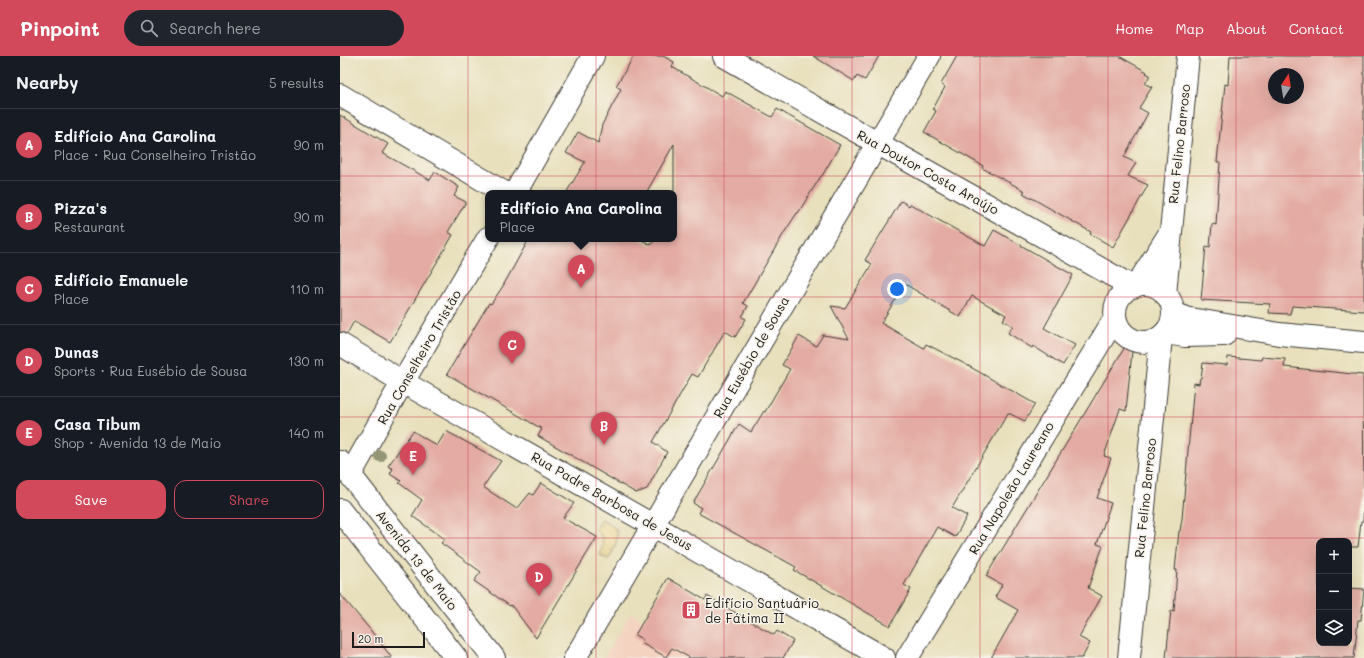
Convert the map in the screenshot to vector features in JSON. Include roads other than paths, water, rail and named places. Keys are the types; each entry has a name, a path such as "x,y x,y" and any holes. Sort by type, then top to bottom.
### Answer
{"street":[{"path":"517,190 593,56"},
{"name":"Rua Eusébio de Sousa","path":"575,658 929,56"},
{"name":"Rua Felino Barroso","path":"1169,303 1171,232 1188,56"},
{"name":"Rua Doutor Costa Araújo","path":"729,57 877,143 1135,286"},
{"path":"340,94 500,190"},
{"name":"Rua Felino Barroso","path":"1135,286 1171,232"},
{"name":"Rua Conselheiro Tristão","path":"345,469 403,382 486,242"},
{"path":"1169,303 1172,320 1163,335 1152,341 1142,342 1133,340 1124,335 1118,327 1115,310 1119,299 1127,290 1135,286 1145,285 1159,289 1169,303 1185,318 1279,334 1364,342"},
{"name":"Rua Napoleão Laureano","path":"907,658 1116,318"},
{"path":"1163,335 1279,334"},
{"name":"Rua Felino Barroso","path":"1130,658 1163,335"},
{"name":"Rua Padre Barbosa de Jesus","path":"340,344 403,382 884,658"},
{"name":"Avenida 13 de Maio","path":"345,469 494,658"},
{"path":"340,510 456,658"}],"place":[{"name":"Edifício Ana Carolina","path":"581,288"},
{"name":"Edifício Emanuele","path":"512,364"},
{"name":"Pizza's","path":"604,445"},
{"name":"Casa Tibum","path":"413,475"},
{"name":"Dunas","path":"539,596"},
{"name":"Edifício Santuário de Fátima II","path":"691,610"}]}
